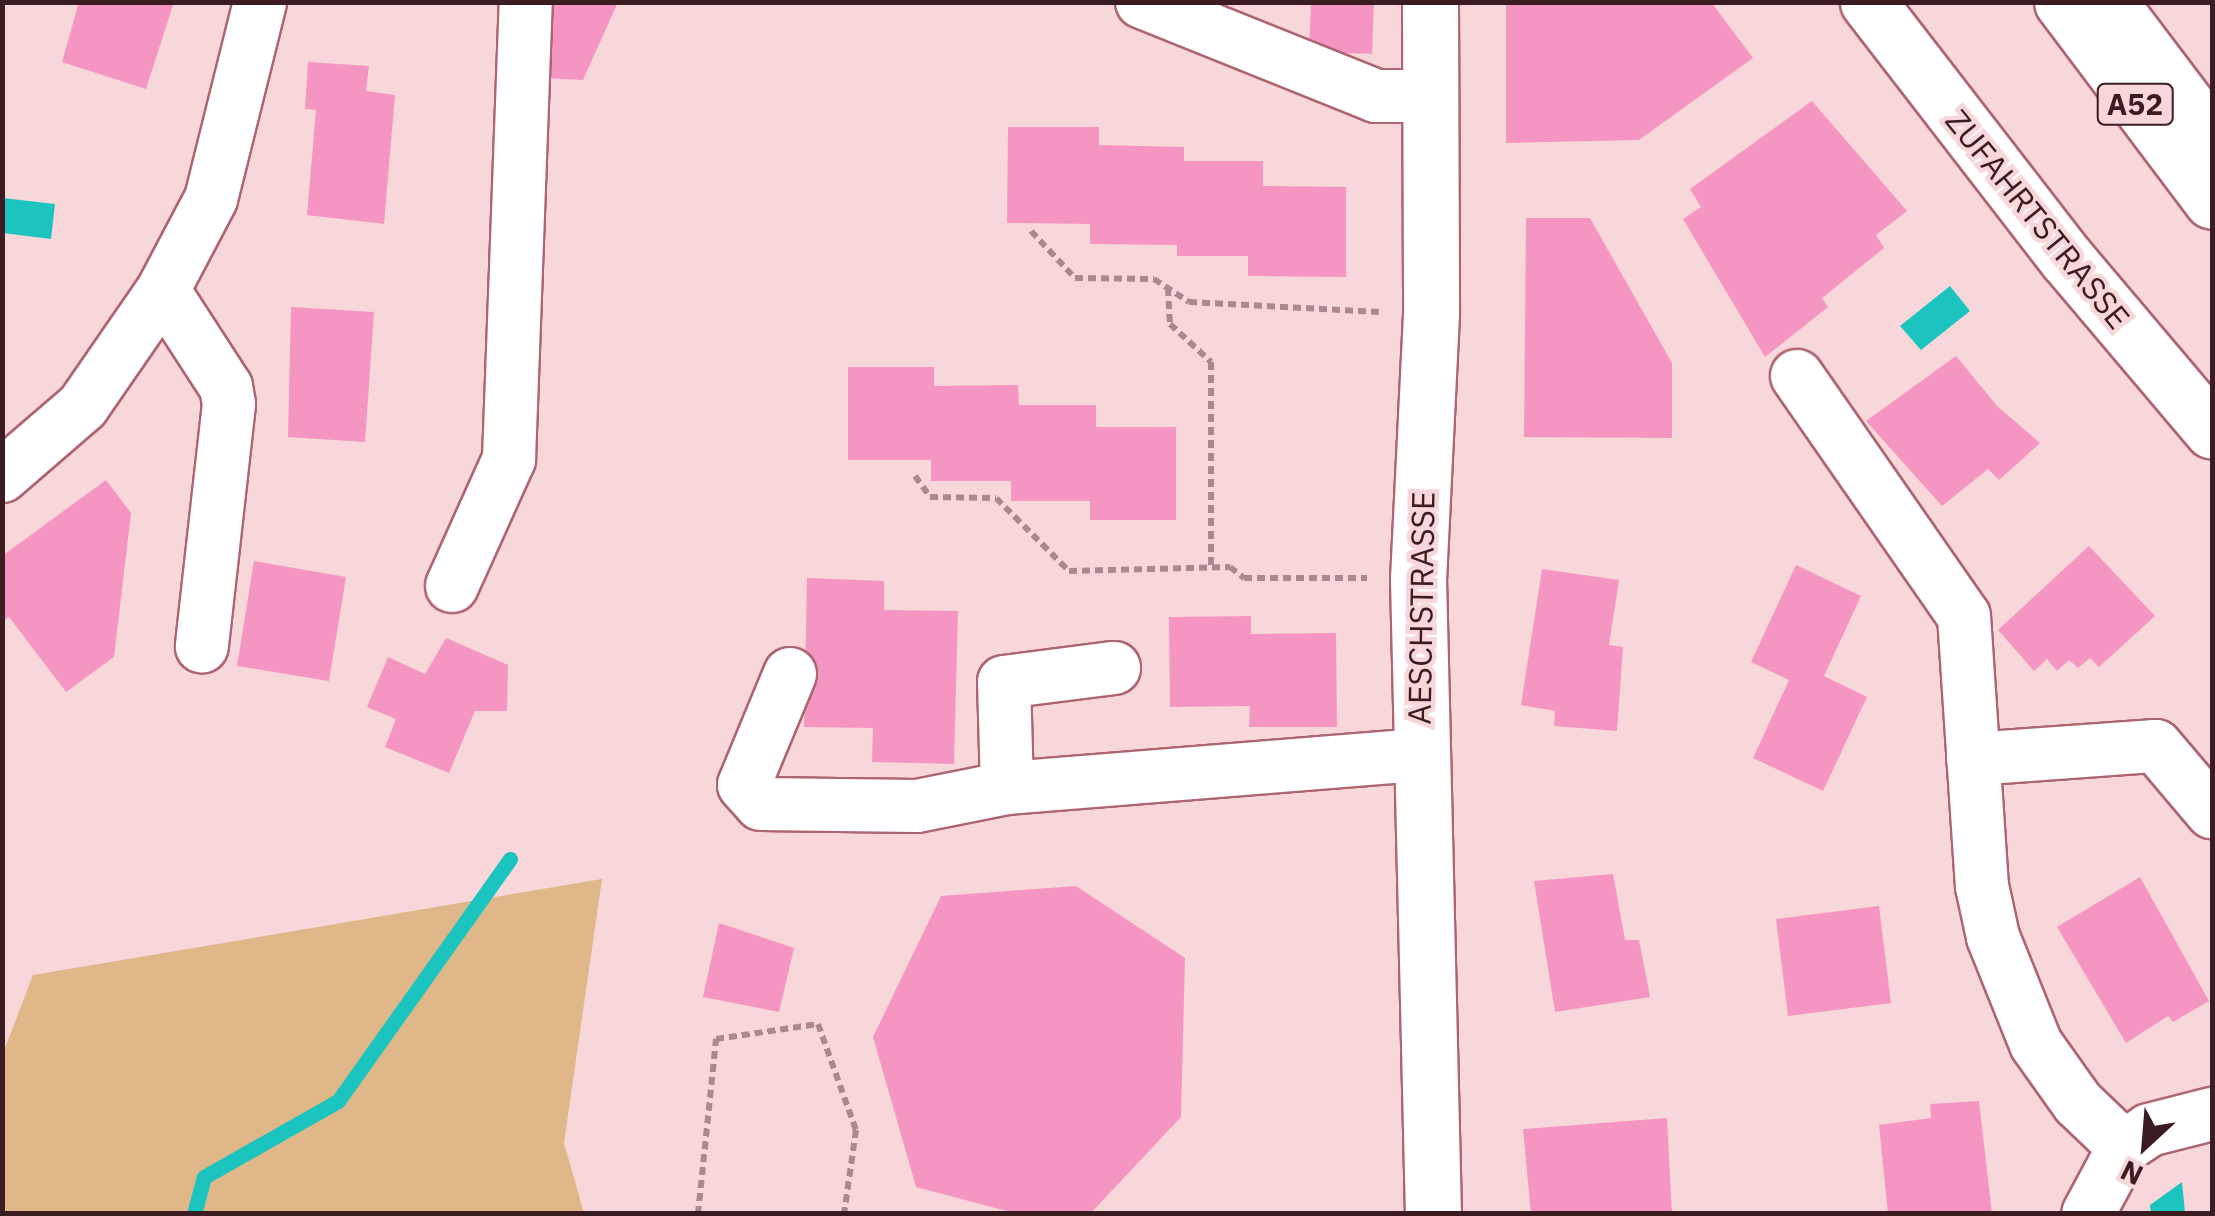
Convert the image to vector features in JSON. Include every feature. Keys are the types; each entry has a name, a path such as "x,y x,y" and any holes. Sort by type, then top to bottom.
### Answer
{"main road":[{"name":"AESCHSTRASSE","path":"1430,2 1430,314 1418,578 1419,755 1433,1214"},
{"name":"ZUFAHRTSTRASSE","path":"1868,2 2066,258 2212,431"},
{"name":"A52","path":"2062,2 2212,202"},
{"name":"A52","path":"2109,2 2212,138"}],"street":[{"path":"2,476 83,406 163,290 211,200 260,2"},
{"path":"452,586 509,459 526,2"},
{"path":"1142,2 1376,96 1429,96"},
{"path":"163,290 226,387 228,404 202,646"},
{"path":"1796,376 1964,616 1982,886 2009,990 2036,1044 2078,1103 2124,1146"},
{"path":"1007,788 1004,682 1114,668"},
{"path":"790,674 744,785 761,804 917,806 1007,788 1419,755"},
{"path":"1974,759 2156,746 2212,812"},
{"path":"2088,1214 2124,1146 2149,1130 2212,1114"}],"path":[{"path":"1031,232 1075,278 1154,279 1189,302 1430,314"},
{"path":"1168,288 1170,324 1210,362 1211,567"},
{"path":"916,476 930,497 996,498 1069,571 1230,567 1244,578 1418,578"},
{"path":"698,1214 716,1039 818,1024 856,1130 844,1214"}],"shaded area":[{"path":"602,879 564,1143 584,1213 3,1213 3,1053 33,975"}],"water":[{"path":"3,198 55,204 51,239 3,233"},
{"path":"1950,286 1970,311 1921,350 1900,326"},
{"path":"2182,1182 2185,1213 2151,1213 2150,1205"}],"building":[{"path":"79,2 174,2 146,89 62,62"},
{"path":"547,2 618,2 583,80 543,78"},
{"path":"1311,2 1374,2 1372,54 1309,52"},
{"path":"1506,2 1711,2 1753,58 1639,140 1506,143"},
{"path":"308,62 369,66 366,91 395,95 384,224 307,215 316,110 305,109"},
{"path":"1812,101 1907,211 1876,235 1884,248 1822,298 1828,307 1765,357 1683,219 1701,207 1690,189"},
{"path":"1008,127 1099,127 1099,145 1184,147 1184,161 1263,161 1263,186 1346,187 1346,277 1248,276 1248,256 1177,256 1177,245 1090,244 1090,224 1007,223"},
{"path":"1526,218 1590,218 1672,363 1672,438 1524,437"},
{"path":"291,307 374,312 365,442 288,437"},
{"path":"1956,356 1998,407 2040,443 1999,480 1988,469 1942,506 1866,421"},
{"path":"848,367 934,367 934,386 1018,385 1019,405 1096,405 1096,427 1176,427 1176,520 1090,520 1090,501 1011,501 1011,481 931,481 931,460 848,460"},
{"path":"106,480 131,513 114,657 66,692 9,617 2,622 2,556"},
{"path":"2089,546 2155,616 2099,667 2090,658 2078,668 2069,660 2057,671 2047,659 2034,671 1998,630"},
{"path":"254,561 346,577 329,681 237,666"},
{"path":"1796,565 1861,596 1824,676 1867,697 1823,791 1753,758 1789,680 1751,662"},
{"path":"1542,569 1619,580 1609,645 1623,647 1617,731 1554,726 1555,711 1521,705"},
{"path":"807,578 884,581 884,610 958,611 954,764 872,762 873,728 804,727"},
{"path":"1251,616 1251,634 1336,633 1337,727 1249,727 1250,706 1170,707 1169,617"},
{"path":"446,638 508,665 507,711 475,711 449,773 385,747 396,719 367,707 388,657 425,674"},
{"path":"1613,874 1625,940 1639,940 1650,997 1555,1012 1534,881"},
{"path":"2140,877 2209,1001 2173,1022 2168,1016 2126,1043 2057,927"},
{"path":"1076,886 1185,958 1181,1117 1090,1214 1018,1214 916,1187 873,1037 941,896"},
{"path":"1879,906 1891,1003 1788,1016 1776,919"},
{"path":"719,923 794,948 779,1012 703,997"},
{"path":"1979,1101 1992,1214 1888,1214 1879,1125 1931,1118 1930,1104"},
{"path":"1667,1118 1672,1214 1531,1214 1523,1129"}],"waterway":[{"path":"194,1214 204,1177 338,1101 510,859"}]}
